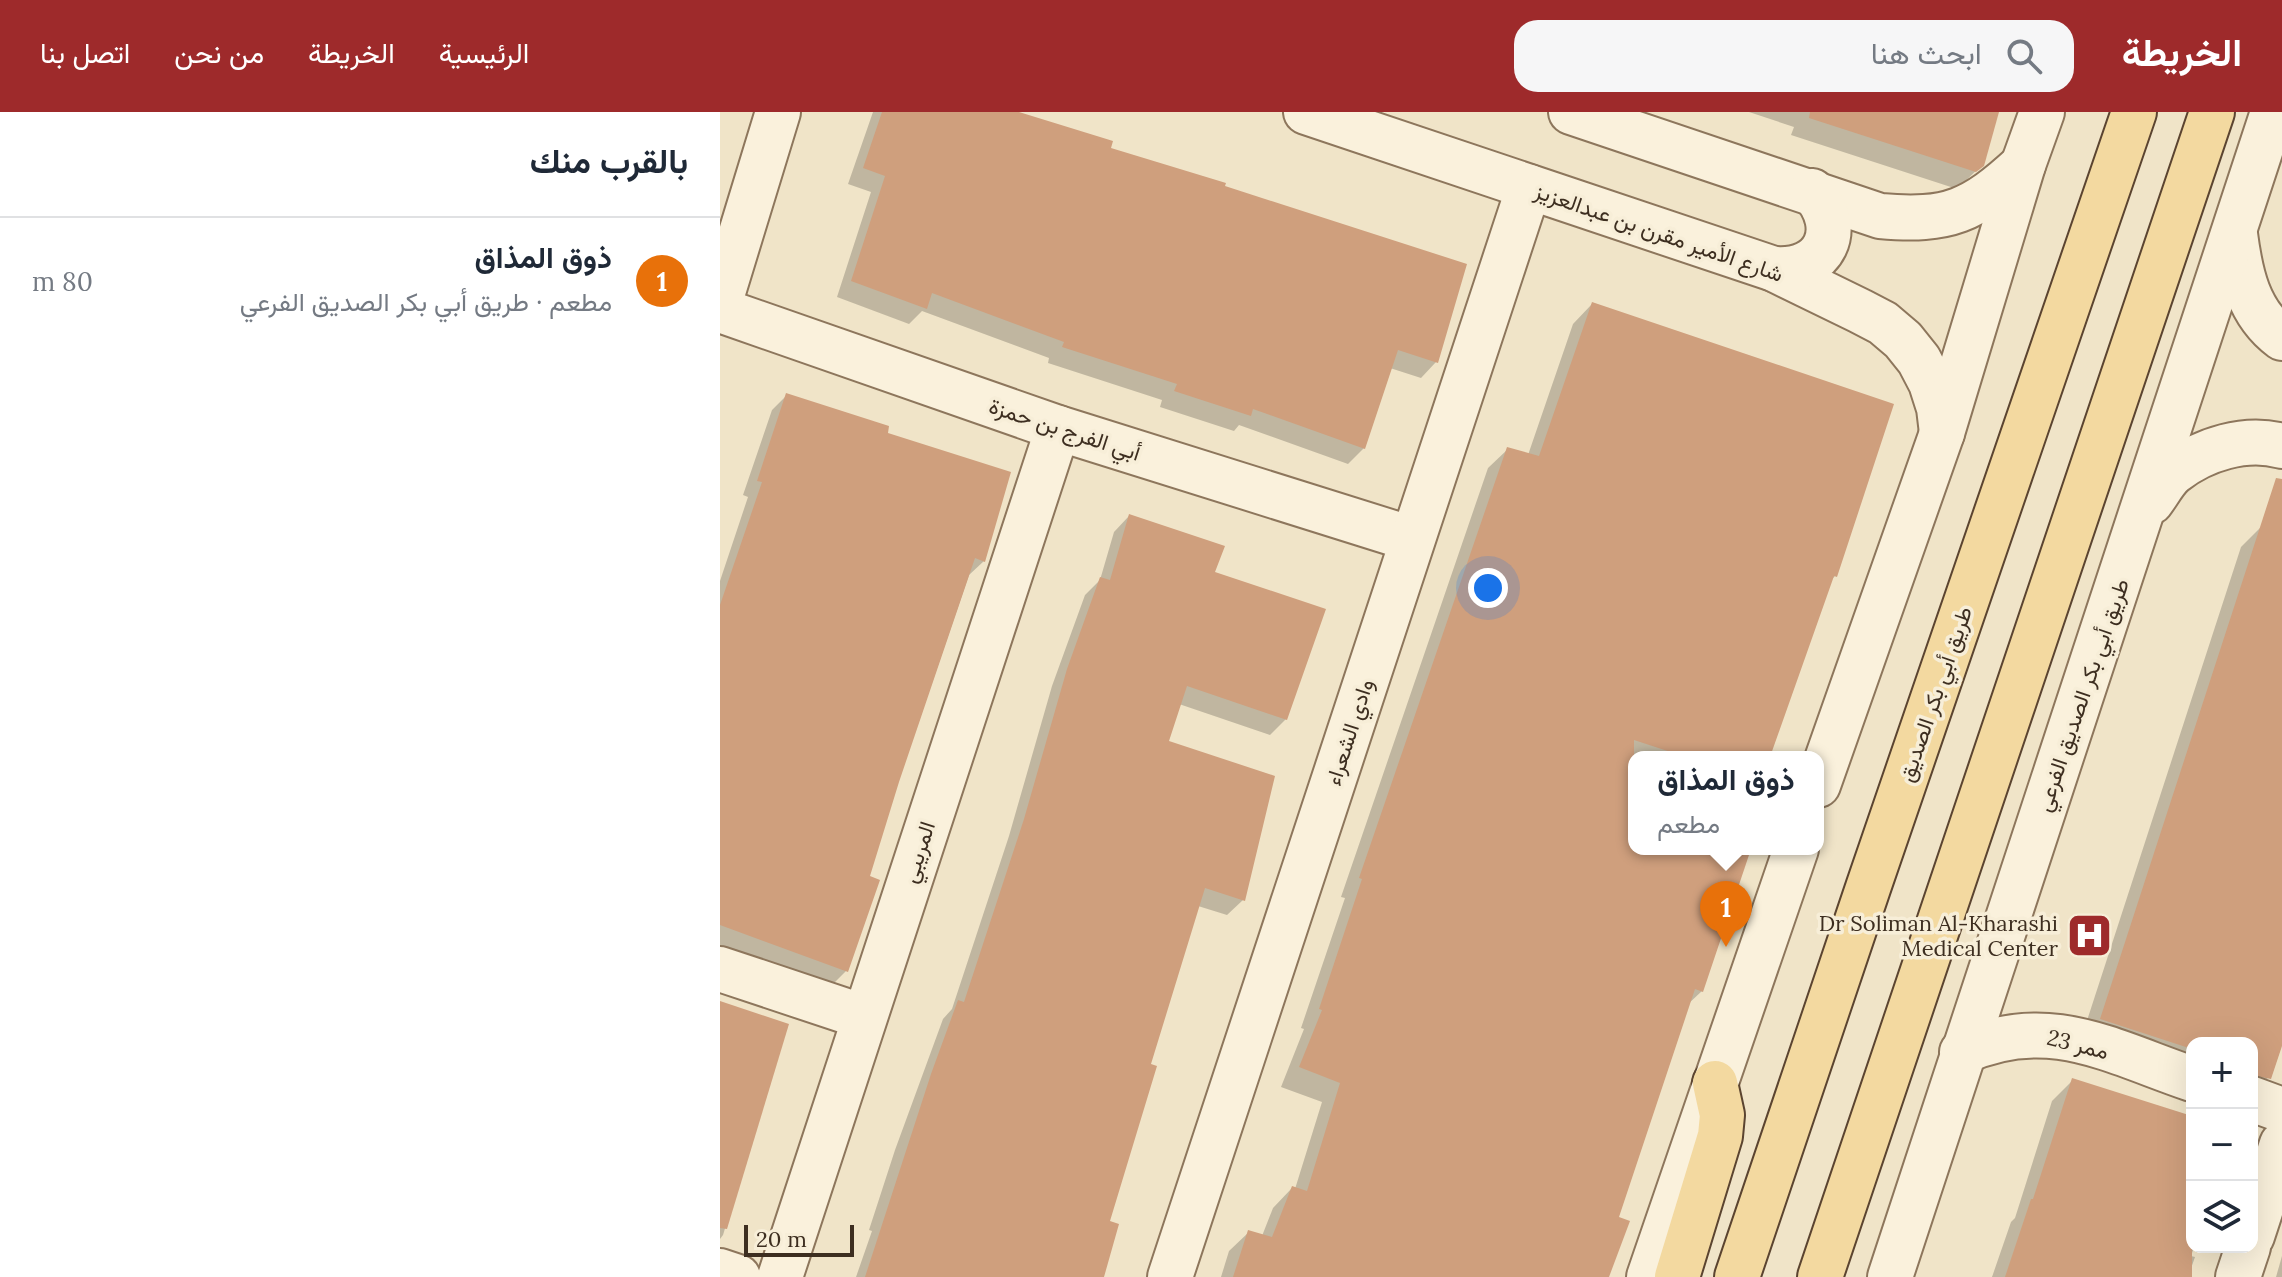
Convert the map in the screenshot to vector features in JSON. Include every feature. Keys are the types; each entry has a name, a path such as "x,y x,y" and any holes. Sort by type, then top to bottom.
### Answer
{"main road":[{"name":"طريق أبي بكر الصديق","path":"1737,1277 2134,112"},
{"path":"1820,1277 2212,112"},
{"path":"1677,1277 1720,1136 1722,1115 1715,1083"}],"street":[{"path":"720,302 778,112"},
{"name":"شارع الأمير مقرن بن عبدالعزيز","path":"1306,112 1774,269 1883,323 1903,340 1919,360 1939,408 1942,433"},
{"path":"1824,768 1942,433 2042,112"},
{"name":"طريق أبي بكر الصديق الفرعي","path":"1890,1277 2273,112"},
{"path":"1577,113 1880,216 1917,219 1953,213 1991,194 2023,165"},
{"name":"وادي الشعراء","path":"1170,1277 1529,187"},
{"path":"1774,269 1790,271 1804,267 1825,246 1829,231 1828,216 1812,191"},
{"path":"2235,229 2244,286 2257,311 2282,338"},
{"name":"أبي الفرج بن حمزة","path":"720,310 1058,428 1412,539"},
{"name":"المريبي","path":"780,1277 1058,428"},
{"path":"2142,514 2172,473 2216,447 2267,442 2282,446"},
{"path":"1649,1277 1794,855"},
{"path":"720,969 864,1017"},
{"name":"ممر 23","path":"1962,1052 2000,1038 2022,1034 2067,1036 2186,1077"},
{"path":"2258,1101 2282,1110"},
{"path":"2258,1218 2282,1144"},
{"path":"2238,1277 2246,1253"},
{"path":"720,1271 738,1277"}],"building":[{"path":"882,112 1019,112 1113,141 1111,148 1467,264 1438,363 1398,350 1365,449 1253,409 1251,416 1174,391 1177,384 1062,347 1064,342 932,293 927,309 851,281 885,176 863,168"},
{"path":"1810,112 1999,112 1984,166 1976,172 1809,118"},
{"path":"1592,302 1894,404 1837,577 1834,576 1772,751 1668,751 1634,740 1634,751 1628,751 1628,855 1749,855 1703,992 1695,989 1619,1217 1630,1221 1609,1277 1233,1277 1248,1230 1272,1237 1292,1186 1307,1191 1340,1083 1299,1067 1322,1010 1319,1009 1362,879 1359,878 1507,447 1539,456"},
{"path":"786,393 889,426 888,433 1011,472 985,562 975,558 899,782 870,876 880,880 848,972 720,925 720,605 762,482 757,481"},
{"path":"2276,478 2282,479 2282,1046 2271,1079 2258,1076 2258,1037 2186,1037 2186,1047 2100,1019"},
{"path":"1129,514 1225,546 1215,572 1326,609 1287,720 1187,686 1169,741 1275,776 1245,901 1205,888 1151,1064 1157,1066 1110,1221 1119,1224 1104,1277 865,1277 931,1074 958,1000 964,1002 1024,819 1067,669 1100,577 1110,580"},
{"path":"720,1001 789,1024 727,1229 720,1228"},
{"path":"2072,1078 2186,1114 2186,1253 2192,1253 2192,1277 2005,1277"}],"place":[{"name":"Dr Soliman Al-Kharashi Medical Center","path":"2089,936"},
{"name":"ذوق المذاق","path":"1726,947"}]}
